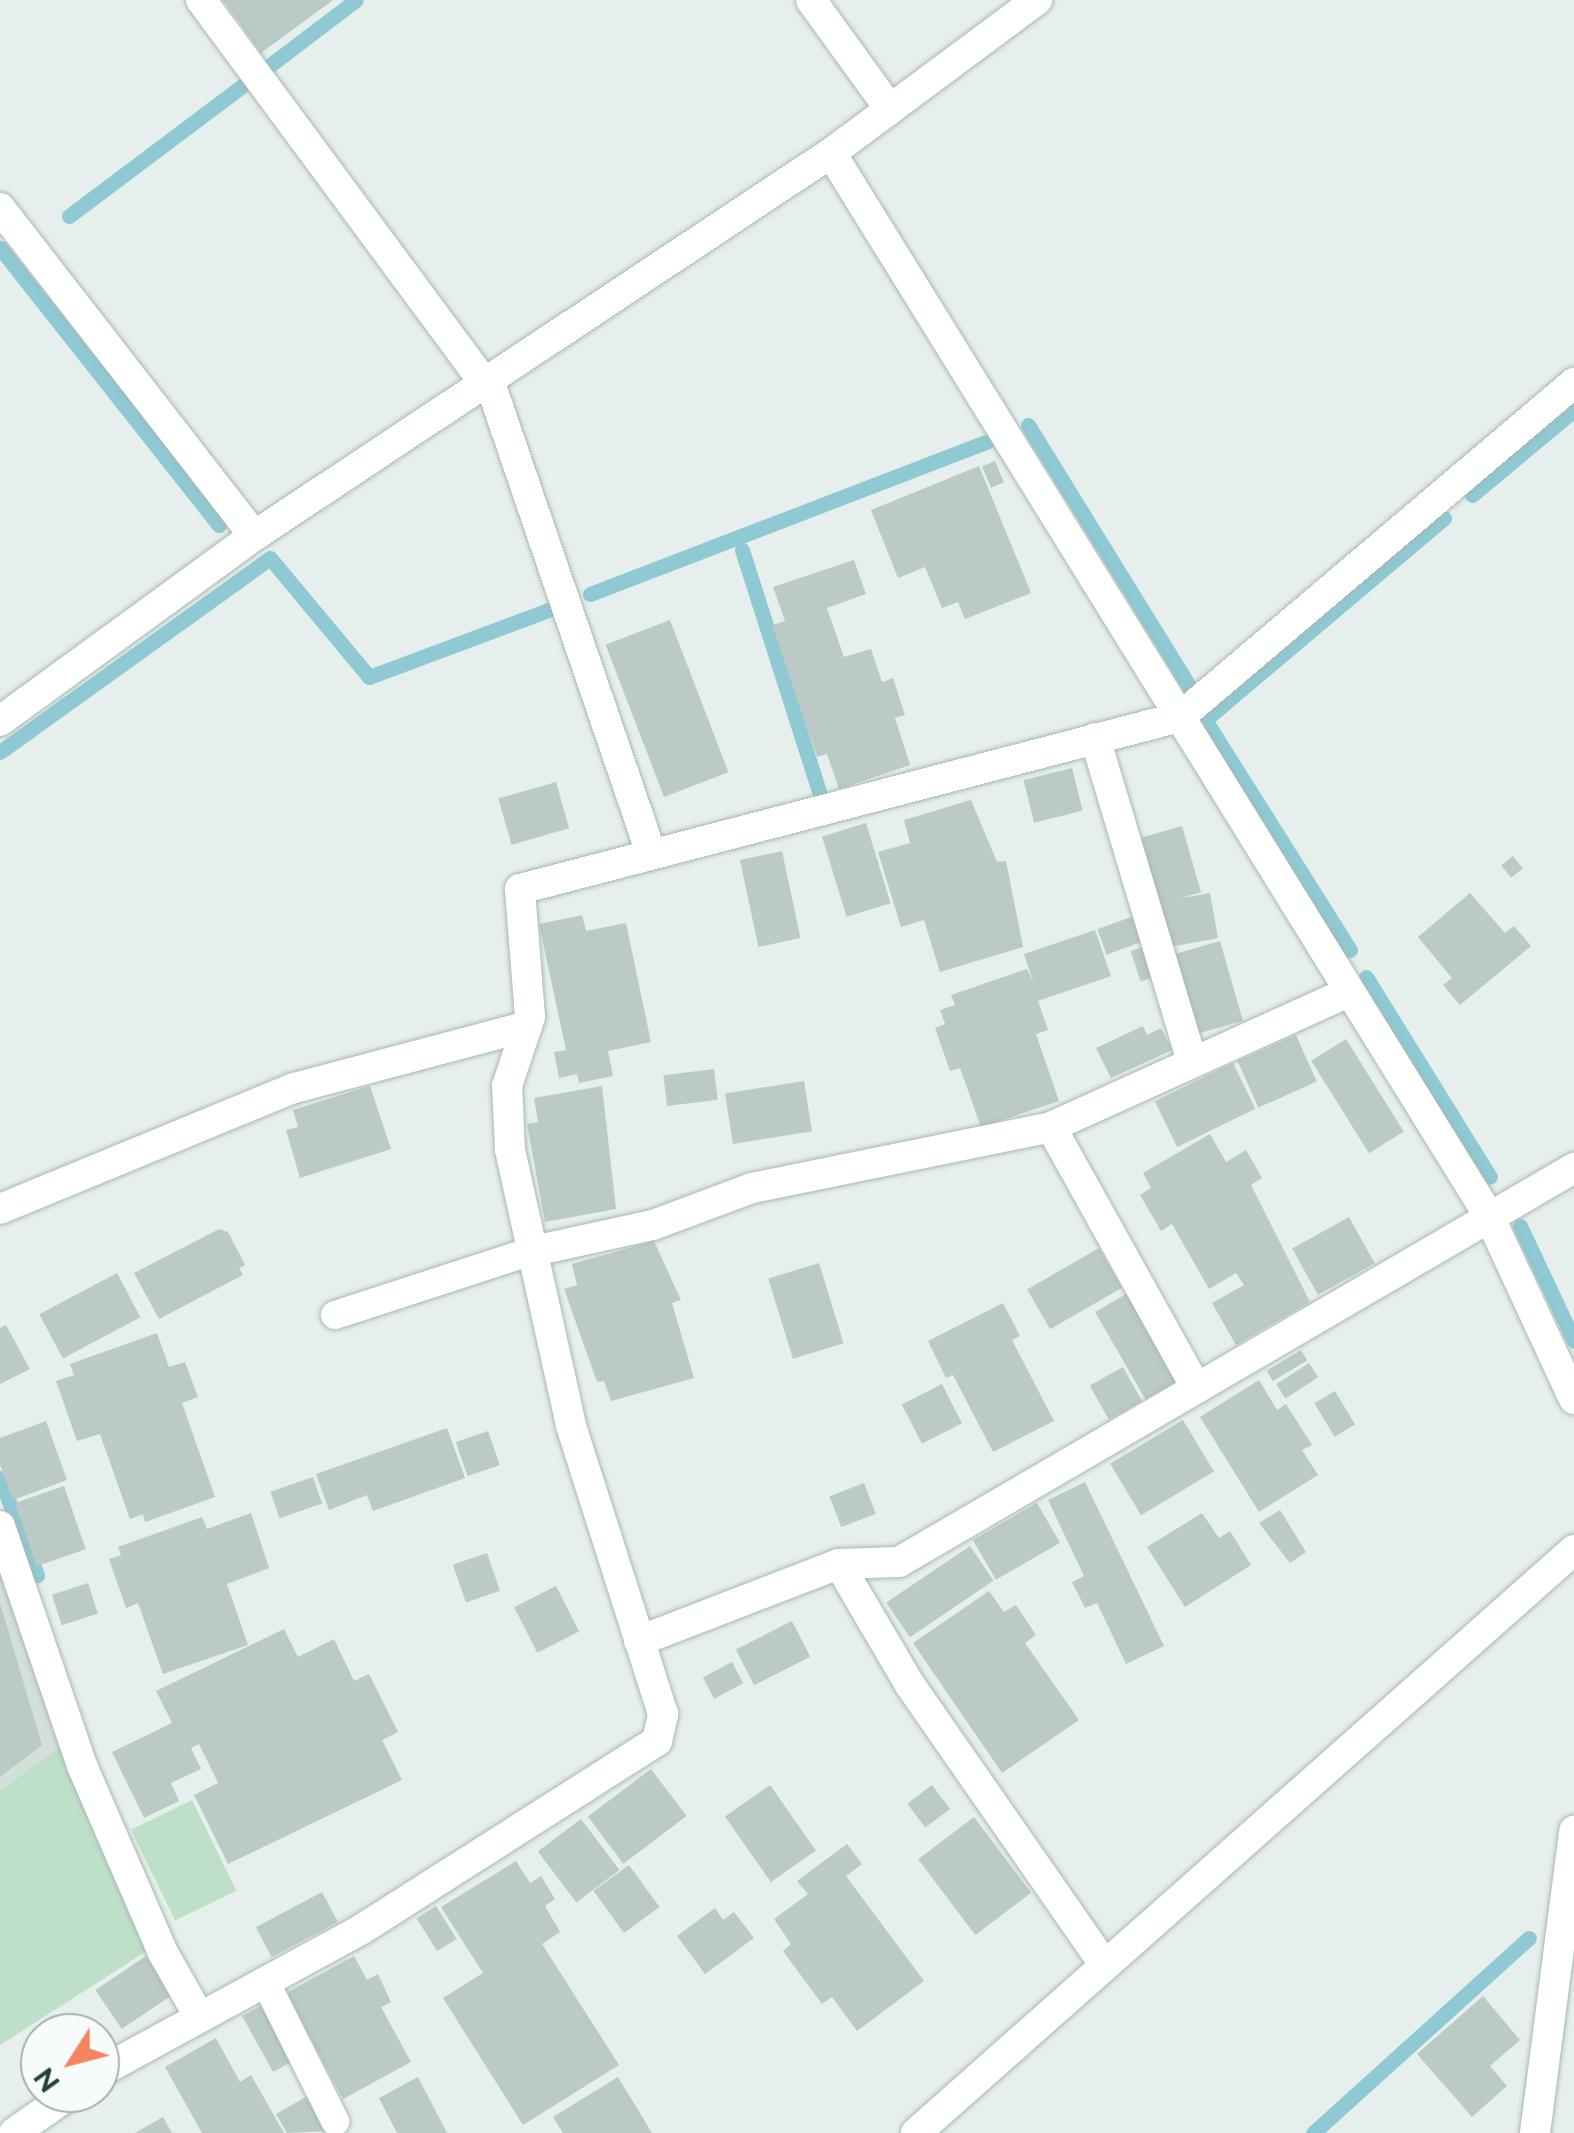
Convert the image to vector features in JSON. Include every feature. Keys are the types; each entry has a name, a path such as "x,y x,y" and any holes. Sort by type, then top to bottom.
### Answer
{"street":[{"path":"201,0 487,382 651,852"},
{"path":"810,0 890,109"},
{"path":"0,720 254,536 831,153 1037,0"},
{"path":"831,153 1489,1216 1574,1399"},
{"path":"0,208 254,536"},
{"path":"120,2061 362,1929 657,1741 663,1714 571,1425 529,1252 510,1148 507,1086 527,1026 520,889 1180,716 1574,383"},
{"path":"1095,738 1192,1062"},
{"path":"529,1252 653,1225 752,1188 1050,1127 1348,992"},
{"path":"0,1209 291,1089 527,1026"},
{"path":"1050,1127 1196,1388"},
{"path":"639,1642 839,1564 900,1562 1574,1168"},
{"path":"0,1526 82,1768 164,1953 199,2016"},
{"path":"916,2133 1574,1550"},
{"path":"839,1564 910,1685 1104,1964"},
{"path":"1535,2133 1574,1830"},
{"path":"14,2133 42,2113"}],"lane":[{"path":"335,1315 529,1252"},
{"path":"266,1981 335,2121"}],"shaded area":[{"path":"0,1564 59,1748 0,1790"}],"green space":[{"path":"59,1748 150,1949 50,2013 20,2013 20,2032 0,2045 0,1790"},
{"path":"192,1800 236,1891 175,1921 131,1830"}],"building":[{"path":"223,0 333,0 261,53"},
{"path":"995,461 1004,482 991,488 982,466"},
{"path":"979,466 1031,593 965,619 958,602 942,608 925,567 898,578 871,510"},
{"path":"854,560 866,594 827,608 844,657 871,649 882,682 893,678 905,715 895,718 910,765 839,789 827,754 817,757 772,625 785,621 773,587"},
{"path":"670,620 728,772 664,797 606,645"},
{"path":"1072,768 1083,811 1034,823 1023,780"},
{"path":"556,782 569,828 512,845 498,799"},
{"path":"971,800 997,862 1006,861 1023,947 940,972 924,920 901,927 878,852 910,843 904,820"},
{"path":"866,823 891,903 847,917 822,836"},
{"path":"1182,826 1201,892 1155,906 1136,839"},
{"path":"782,851 801,938 758,947 740,860"},
{"path":"1513,856 1523,869 1511,878 1501,865"},
{"path":"1210,893 1218,938 1169,947 1161,902"},
{"path":"1470,893 1505,933 1514,926 1531,946 1460,1005 1443,985 1452,978 1418,937"},
{"path":"582,915 586,931 626,923 651,1042 608,1051 613,1076 579,1083 577,1074 559,1078 554,1052 566,1050 539,924"},
{"path":"1134,916 1143,941 1107,955 1097,929"},
{"path":"1095,930 1111,976 1038,1001 1048,1030 1036,1034 1059,1101 981,1127 960,1068 950,1071 935,1028 945,1024 940,1010 955,1005 951,995 1027,969 1033,981 1024,954"},
{"path":"1220,941 1243,1021 1199,1033 1176,954"},
{"path":"1146,946 1156,976 1141,981 1131,951"},
{"path":"1143,1026 1147,1035 1161,1028 1172,1050 1111,1078 1096,1048"},
{"path":"1296,1035 1317,1082 1258,1108 1238,1061"},
{"path":"1346,1039 1404,1131 1369,1153 1311,1061"},
{"path":"1233,1063 1255,1109 1177,1147 1155,1101"},
{"path":"714,1069 718,1100 667,1106 663,1075"},
{"path":"804,1081 812,1131 733,1144 725,1094"},
{"path":"370,1086 391,1149 300,1178 286,1130 298,1127 293,1110"},
{"path":"602,1086 616,1209 545,1222 527,1124 538,1122 534,1098"},
{"path":"1210,1134 1226,1162 1246,1150 1262,1178 1251,1185 1310,1302 1236,1345 1212,1303 1244,1285 1236,1273 1209,1289 1172,1224 1161,1231 1140,1195 1151,1188 1143,1173"},
{"path":"1349,1217 1375,1263 1318,1295 1292,1249"},
{"path":"219,1229 228,1232 245,1265 239,1268 243,1275 159,1319 134,1273"},
{"path":"654,1241 681,1300 672,1303 694,1378 611,1401 604,1381 597,1382 564,1289 577,1285 572,1264"},
{"path":"1099,1248 1122,1288 1050,1329 1027,1290"},
{"path":"819,1263 844,1343 793,1359 768,1278"},
{"path":"117,1273 140,1317 63,1358 39,1314"},
{"path":"1128,1293 1178,1380 1146,1399 1095,1312"},
{"path":"1003,1303 1020,1336 1012,1340 1054,1421 993,1452 953,1375 946,1378 928,1341"},
{"path":"6,1325 30,1369 0,1384 0,1328"},
{"path":"157,1333 169,1367 185,1362 198,1397 182,1403 215,1497 145,1522 143,1514 130,1519 100,1434 77,1441 56,1381 74,1375 70,1364"},
{"path":"1301,1350 1307,1360 1273,1381 1267,1371"},
{"path":"1309,1363 1318,1377 1286,1398 1276,1384"},
{"path":"1123,1367 1142,1401 1109,1420 1090,1385"},
{"path":"1259,1380 1277,1410 1286,1404 1312,1445 1302,1450 1318,1475 1259,1512 1200,1417"},
{"path":"942,1384 962,1423 922,1444 902,1404"},
{"path":"1335,1391 1355,1424 1335,1437 1314,1403"},
{"path":"1183,1420 1214,1471 1141,1515 1110,1464"},
{"path":"46,1421 67,1480 13,1500 0,1465 0,1438"},
{"path":"447,1428 465,1478 373,1511 367,1495 329,1510 316,1474"},
{"path":"488,1431 500,1465 468,1476 456,1442"},
{"path":"313,1477 322,1503 280,1518 270,1492"},
{"path":"1085,1482 1164,1646 1126,1664 1097,1603 1085,1608 1072,1582 1084,1576 1048,1500"},
{"path":"864,1483 876,1514 841,1527 829,1496"},
{"path":"64,1486 86,1549 37,1566 15,1503"},
{"path":"1037,1503 1060,1543 996,1580 973,1540"},
{"path":"1280,1510 1306,1552 1290,1563 1259,1523"},
{"path":"251,1513 269,1568 227,1584 248,1645 163,1674 138,1603 126,1608 109,1559 121,1555 118,1547 202,1517 207,1529"},
{"path":"1202,1513 1219,1538 1230,1531 1251,1565 1185,1607 1147,1547"},
{"path":"970,1546 993,1581 910,1637 886,1602"},
{"path":"487,1553 500,1591 466,1603 453,1565"},
{"path":"88,1583 98,1613 62,1625 52,1595"},
{"path":"556,1586 579,1631 537,1653 514,1607"},
{"path":"989,1591 1004,1612 1016,1605 1036,1635 1025,1643 1079,1720 1002,1773 913,1643"},
{"path":"0,1603 42,1745 0,1777"},
{"path":"792,1621 810,1657 754,1685 736,1650"},
{"path":"284,1629 298,1657 334,1639 354,1681 369,1674 398,1732 382,1740 402,1780 228,1864 194,1795 218,1783 199,1744 191,1748 201,1769 171,1783 179,1801 144,1818 112,1752 172,1723 156,1691"},
{"path":"732,1662 743,1683 714,1699 703,1677"},
{"path":"651,1769 687,1816 623,1864 588,1817"},
{"path":"770,1785 816,1851 771,1882 725,1817"},
{"path":"932,1785 950,1809 925,1828 907,1804"},
{"path":"974,1817 1031,1893 975,1935 918,1859"},
{"path":"581,1819 620,1870 576,1903 538,1851"},
{"path":"847,1844 862,1864 846,1876 924,1981 857,2031 832,1997 822,2004 783,1951 791,1944 774,1919 808,1894 797,1881"},
{"path":"516,1861 530,1883 541,1876 555,1899 545,1906 560,1932 542,1944 619,2065 523,2125 443,1998 483,1973 441,1907"},
{"path":"629,1865 660,1907 624,1933 593,1891"},
{"path":"322,1892 338,1922 272,1957 256,1927"},
{"path":"436,1906 457,1939 437,1951 416,1918"},
{"path":"715,1908 723,1920 734,1912 754,1938 705,1974 677,1936"},
{"path":"146,1956 172,1995 122,2029 120,2013 111,2013 95,1990"},
{"path":"354,1956 367,1980 378,1974 391,2002 381,2007 411,2062 343,2099 286,1993"},
{"path":"1483,1996 1520,2040 1490,2066 1507,2086 1472,2117 1417,2054"},
{"path":"264,2004 295,2060 273,2072 242,2016"},
{"path":"216,2038 240,2082 251,2075 284,2133 202,2133 165,2067"},
{"path":"418,2077 447,2133 397,2133 379,2098"},
{"path":"618,2077 652,2133 563,2133 553,2117"},
{"path":"311,2094 331,2131 287,2133 276,2114"},
{"path":"163,2117 172,2133 135,2133"}],"waterway":[{"path":"269,66 356,0"},
{"path":"69,216 242,86"},
{"path":"0,248 219,525"},
{"path":"1472,495 1574,410"},
{"path":"1028,425 1189,686"},
{"path":"590,594 988,441"},
{"path":"1350,950 1205,720 1444,518"},
{"path":"742,550 821,797"},
{"path":"0,752 270,558 369,677 556,607"},
{"path":"1366,977 1490,1177"},
{"path":"1520,1226 1574,1341"},
{"path":"0,1478 37,1575"},
{"path":"1313,2133 1529,1938"}]}
